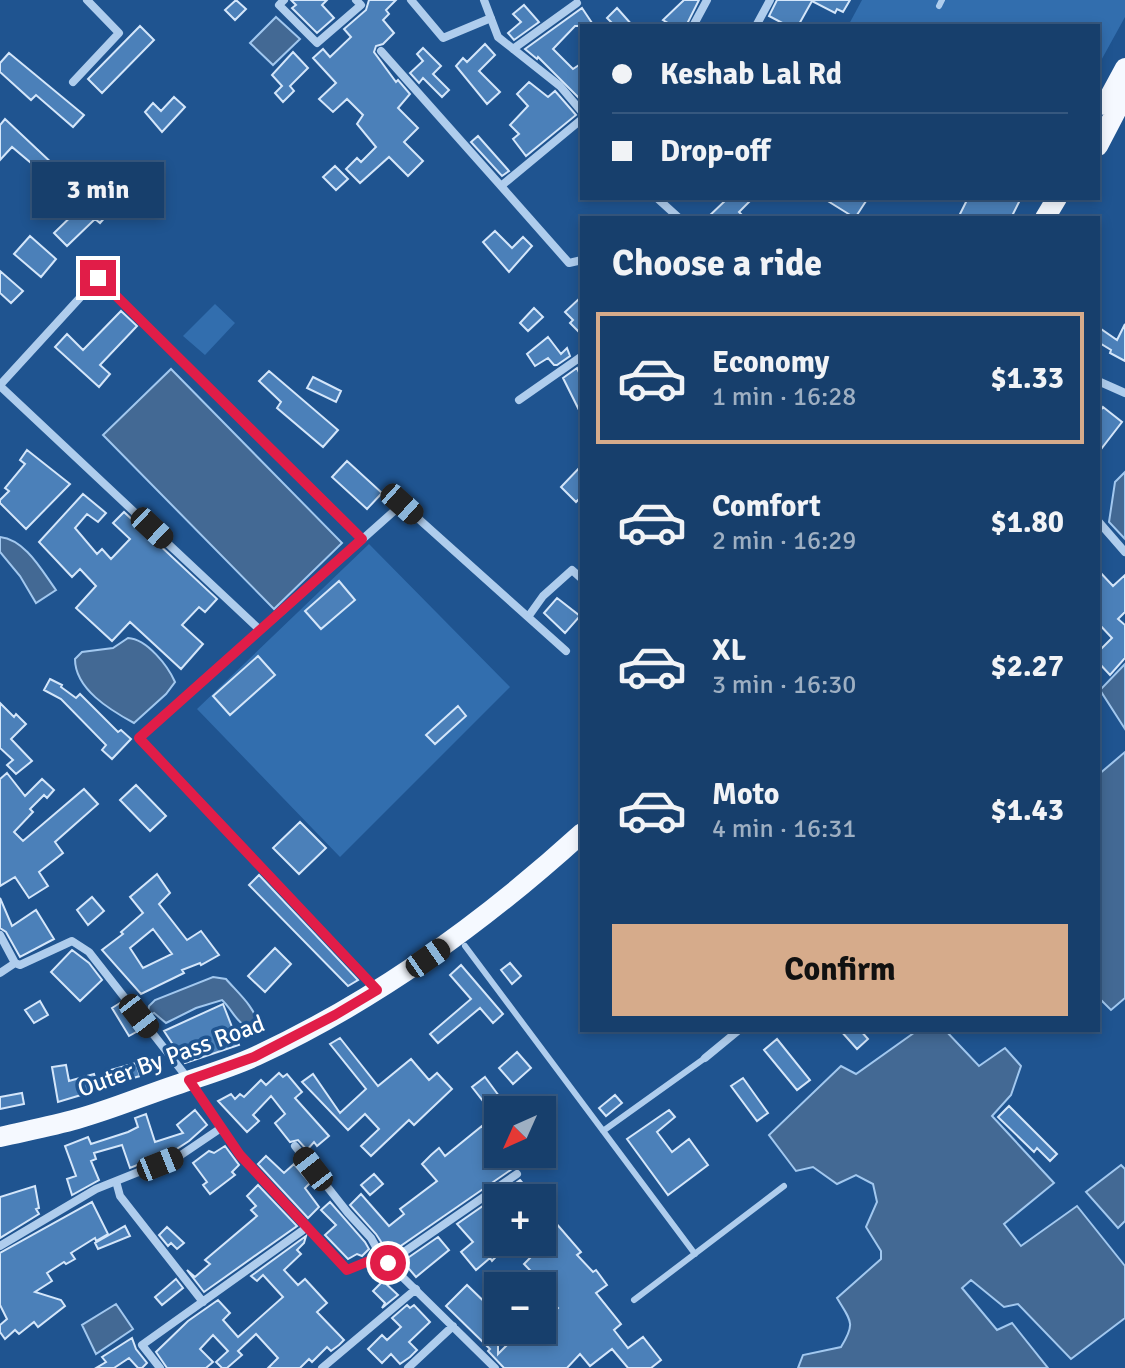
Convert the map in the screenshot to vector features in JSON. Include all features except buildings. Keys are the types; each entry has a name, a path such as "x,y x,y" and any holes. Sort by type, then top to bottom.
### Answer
{"main road":[{"path":"1100,115 1125,68"},
{"path":"1100,142 1125,94"},
{"name":"Outer By Pass Road","path":"0,1145 82,1126 192,1084 254,1057 335,1015 458,937 580,835"},
{"name":"Outer By Pass Road","path":"0,1137 80,1118 259,1065 345,1023 437,967 522,900 580,849"}],"street":[{"path":"73,82 119,33 87,0"},
{"path":"284,0 279,5 317,43 361,5 356,0"},
{"path":"411,0 443,38 491,18"},
{"path":"484,0 498,37 560,86 580,110"},
{"path":"694,24 707,0"},
{"path":"757,24 770,0"},
{"path":"513,49 577,3"},
{"path":"381,51 569,263 580,260"},
{"path":"501,186 580,121"},
{"path":"260,630 0,385 98,278 362,539"},
{"path":"519,400 580,357"},
{"path":"1100,382 1125,393"},
{"path":"377,990 139,738 402,504 566,651"},
{"path":"1100,523 1125,552"},
{"path":"528,617 543,596 572,570 580,577"},
{"path":"0,935 15,963"},
{"path":"0,973 15,963 25,964 72,941 89,952 192,1084 240,1155 347,1270 384,1260 517,1174"},
{"path":"705,1058 737,1032"},
{"path":"0,1246 96,1189 181,1155 221,1128"},
{"path":"295,1146 371,1238 384,1260 495,1368"},
{"path":"116,1181 120,1196 203,1302"},
{"path":"160,1368 142,1345 306,1228"},
{"path":"322,1368 416,1289"},
{"path":"408,1368 453,1326"}],"lane":[{"path":"465,946 695,1254"},
{"path":"603,1131 705,1058"},
{"path":"634,1300 784,1186"}],"shaded area":[{"path":"862,0 1125,0 1125,17 1100,62 1100,24 849,24"},
{"path":"276,17 300,39 273,65 250,43"},
{"path":"215,304 235,323 205,355 183,336"},
{"path":"171,369 342,543 274,609 103,435"},
{"path":"1125,472 1125,539 1109,522 1115,482"},
{"path":"0,537 25,550 56,590 36,603 20,576 0,552"},
{"path":"369,544 510,687 340,857 197,709"},
{"path":"128,638 149,648 162,661 175,682 134,723 105,705 87,689 75,659 82,652 113,648"},
{"path":"1125,664 1125,729 1100,690"},
{"path":"1125,752 1125,998 1111,1010 1100,999 1100,773"},
{"path":"213,977 226,979 250,1006 258,1025 247,1027 222,1000 196,1008 166,1023 154,1013 147,1016 149,1006 155,1000"},
{"path":"915,1032 947,1032 979,1066 1005,1048 1021,1066 1011,1095 992,1116 1054,1183 1004,1224 1021,1246 1077,1206 1125,1266 1125,1318 1071,1359 1018,1304 1004,1307 971,1280 962,1288 997,1330 1012,1323 1048,1368 798,1368 803,1355 841,1347 846,1339 850,1322 837,1298 881,1259 881,1251 866,1227 877,1202 873,1184 856,1175 837,1184 813,1167 796,1171 769,1135 841,1066 856,1074"},
{"path":"1121,1165 1125,1169 1125,1221 1118,1228 1086,1192"},
{"path":"116,1304 133,1329 96,1354 82,1325"}],"route":[{"path":"98,278 362,539 139,738 377,990 254,1057 189,1080 240,1155 347,1270 381,1256 388,1263"}]}
